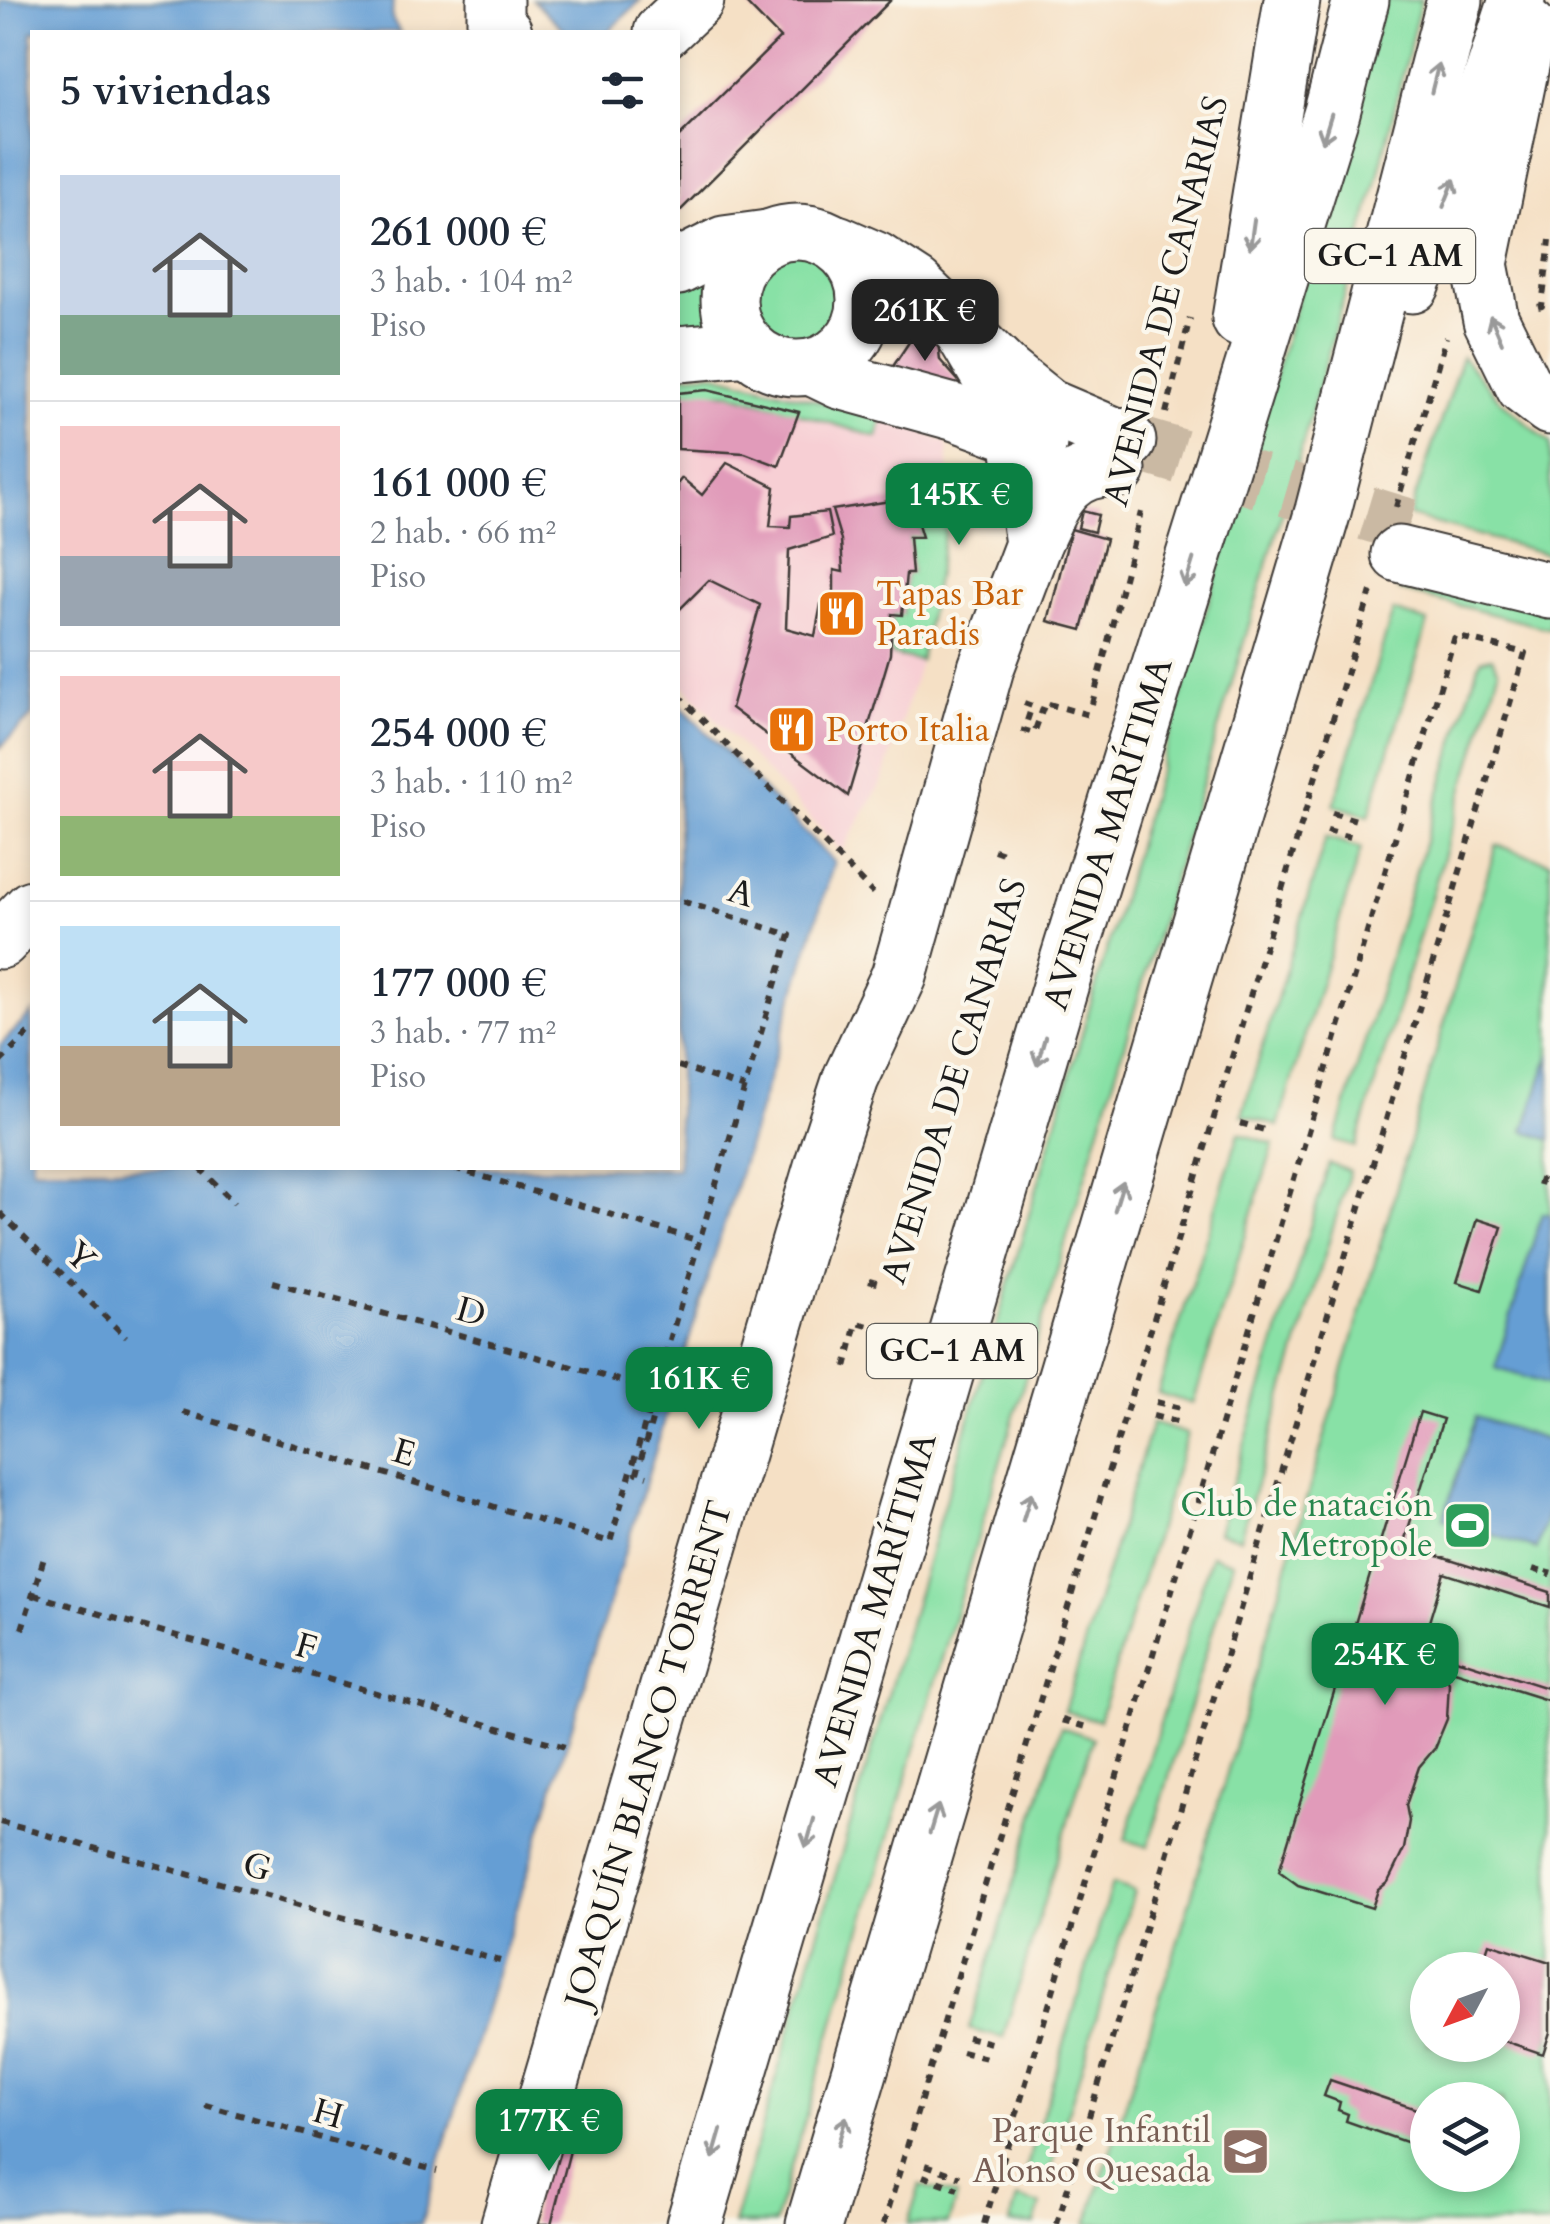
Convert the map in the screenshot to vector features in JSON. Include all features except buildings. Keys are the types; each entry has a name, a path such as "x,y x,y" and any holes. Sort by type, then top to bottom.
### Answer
{"main road":[{"path":"495,0 494,23 502,30"},
{"path":"664,30 696,0"},
{"path":"1218,480 1261,169 1292,0"},
{"name":"GC-1 AM","path":"1218,480 1332,112 1361,0"},
{"name":"GC-1 AM","path":"814,2224 1323,512 1455,0"},
{"path":"1323,512 1477,122 1517,0"},
{"path":"1534,0 1480,264 1491,320 1524,387 1550,408"},
{"path":"680,266 724,244 800,232 826,238 876,260 916,286 1006,374 1048,407 1137,462"},
{"path":"768,238 737,267 730,288 736,330 749,348 788,368 811,367 848,347 860,329 865,287 844,250 826,238"},
{"name":"JOAQUÍN BLANCO TORRENT","path":"957,322 994,383 1018,436 1033,544"},
{"path":"680,354 749,348"},
{"path":"811,367 840,381 953,412 1018,436 1137,462"},
{"path":"953,412 982,442 1004,509 984,678"},
{"name":"JOAQUÍN BLANCO TORRENT","path":"509,2224 823,1163 851,1078 899,976 984,678 1033,544 1057,495 1075,477 1096,468 1137,462"},
{"name":"AVENIDA MARÍTIMA","path":"694,2224 1064,972 1218,480"},
{"path":"1393,546 1550,566"},
{"path":"1393,546 1550,592"},
{"path":"0,940 30,910"}],"path":[{"path":"884,2224 1393,546 1447,335 1542,306 1550,240"},
{"name":"AVENIDA DE CANARIAS","path":"1084,734 1137,462 1195,300"},
{"path":"984,2224 1456,636 1525,654 1057,2224"},
{"path":"984,678 1032,706 1024,730 1034,734 1046,703 1090,715"},
{"path":"680,697 912,932"},
{"path":"1332,813 1356,820"},
{"path":"1327,831 1351,837"},
{"path":"994,850 1008,855"},
{"name":"A","path":"680,901 790,934 745,1088"},
{"path":"0,1062 30,1032"},
{"path":"648,1476 637,1473 660,1392 655,1391 745,1088 680,1067"},
{"path":"1240,1124 1264,1130"},
{"path":"202,1170 234,1203"},
{"path":"461,1170 700,1241"},
{"path":"1539,1185 1542,1175"},
{"name":"Y","path":"0,1213 126,1336"},
{"path":"868,1281 883,1285"},
{"name":"D","path":"273,1282 655,1391"},
{"path":"846,1367 857,1323 872,1327"},
{"name":"E","path":"183,1412 610,1542 655,1391"},
{"path":"1156,1402 1181,1408"},
{"path":"1153,1416 1177,1422"},
{"path":"22,1628 44,1558"},
{"path":"1534,1570 1549,1574 1550,1570"},
{"name":"F","path":"34,1595 566,1747"},
{"path":"1062,1720 1086,1726"},
{"name":"G","path":"0,1822 500,1961"},
{"path":"967,2037 992,2043"},
{"path":"962,2052 986,2058"},
{"name":"H","path":"205,2105 436,2171"},
{"path":"926,2166 960,2177"},
{"path":"923,2176 958,2188"}],"shaded area":[{"path":"680,375 738,378 787,389 902,423 947,443 950,507 919,666 883,780 842,851 680,682"}],"green space":[{"path":"1385,0 1421,0 1376,184 1298,460 774,2224 733,2224"},
{"path":"798,251 826,259 840,273 848,301 840,329 826,343 798,351 770,343 756,329 748,301 756,273 770,259"},
{"path":"716,274 715,327 680,341 680,286"},
{"path":"1462,357 1498,398 1550,443 1550,555 1409,516"},
{"path":"712,373 883,418 877,437 730,393 680,393 680,375"},
{"path":"910,498 950,507 920,661 890,654 892,614 902,614 906,574 912,573 909,537 922,536"},
{"path":"1403,570 1550,609 1550,629 1398,590"},
{"path":"1393,611 1428,622 1369,816 1334,805"},
{"path":"1492,657 1499,671 1356,1147 1335,1141 1478,665 1482,659"},
{"path":"1326,837 1361,848 1278,1126 1242,1115"},
{"path":"1496,845 1550,862 1550,2224 1087,2224 1180,1935"},
{"path":"1239,1133 1274,1144 1193,1404 1158,1393"},
{"path":"1329,1164 1350,1171 1240,1538 1218,1532"},
{"path":"1152,1423 1187,1434 1099,1721 1064,1711"},
{"path":"1211,1555 1233,1562 1148,1847 1125,1840"},
{"path":"1061,1727 1093,1738 1003,2038 969,2029"},
{"path":"1112,1884 1134,1891 1048,2180 1025,2173"},
{"path":"920,2185 957,2196 948,2224 908,2224"},
{"path":"1017,2198 1041,2205 1035,2224 1010,2224"}],"water":[{"path":"0,0 393,0 392,19 399,30 30,30 30,718 0,748"},
{"path":"533,0 641,0 610,30 564,30"},
{"path":"680,705 834,862 421,2224 0,2224 0,1045 30,1015 30,1170 680,1170"},
{"path":"1550,1054 1550,1140 1524,1131"},
{"path":"1542,1213 1550,1215 1550,1385 1495,1368"},
{"path":"1476,1417 1550,1441 1550,1507 1537,1549 1443,1519"}],"tunnel":[{"path":"1128,441 1409,526"}],"place":[{"name":"Tapas Bar Paradis","path":"841,614"},
{"name":"Porto Italia","path":"791,730"},
{"name":"Club de natación Metropole","path":"1468,1525"},
{"name":"Parque Infantil Alonso Quesada","path":"1246,2151"}]}
